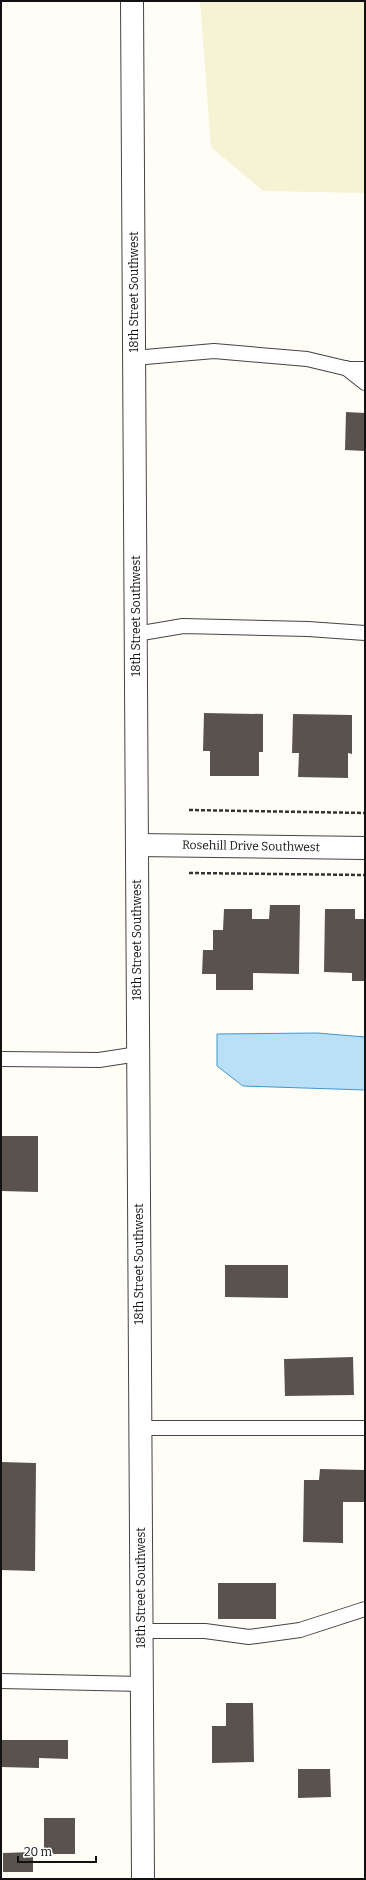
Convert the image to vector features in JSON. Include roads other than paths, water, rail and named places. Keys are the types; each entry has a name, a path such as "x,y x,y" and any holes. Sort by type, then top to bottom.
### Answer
{"street":[{"name":"18th Street Southwest","path":"132,1 143,1879"},
{"name":"Rosehill Drive Southwest","path":"137,845 365,848"}],"lane":[{"path":"134,358 214,351 307,359 346,368 365,369"},
{"path":"346,368 365,383"},
{"path":"136,634 183,626 308,629 365,633"},
{"path":"1,1060 99,1060 138,1054"},
{"path":"140,1428 365,1428"},
{"path":"142,1631 205,1631 249,1636 300,1630 365,1609"},
{"path":"1,1681 142,1684"}],"water":[{"path":"317,1033 365,1037 365,1090 243,1086 217,1066 217,1034"}]}
